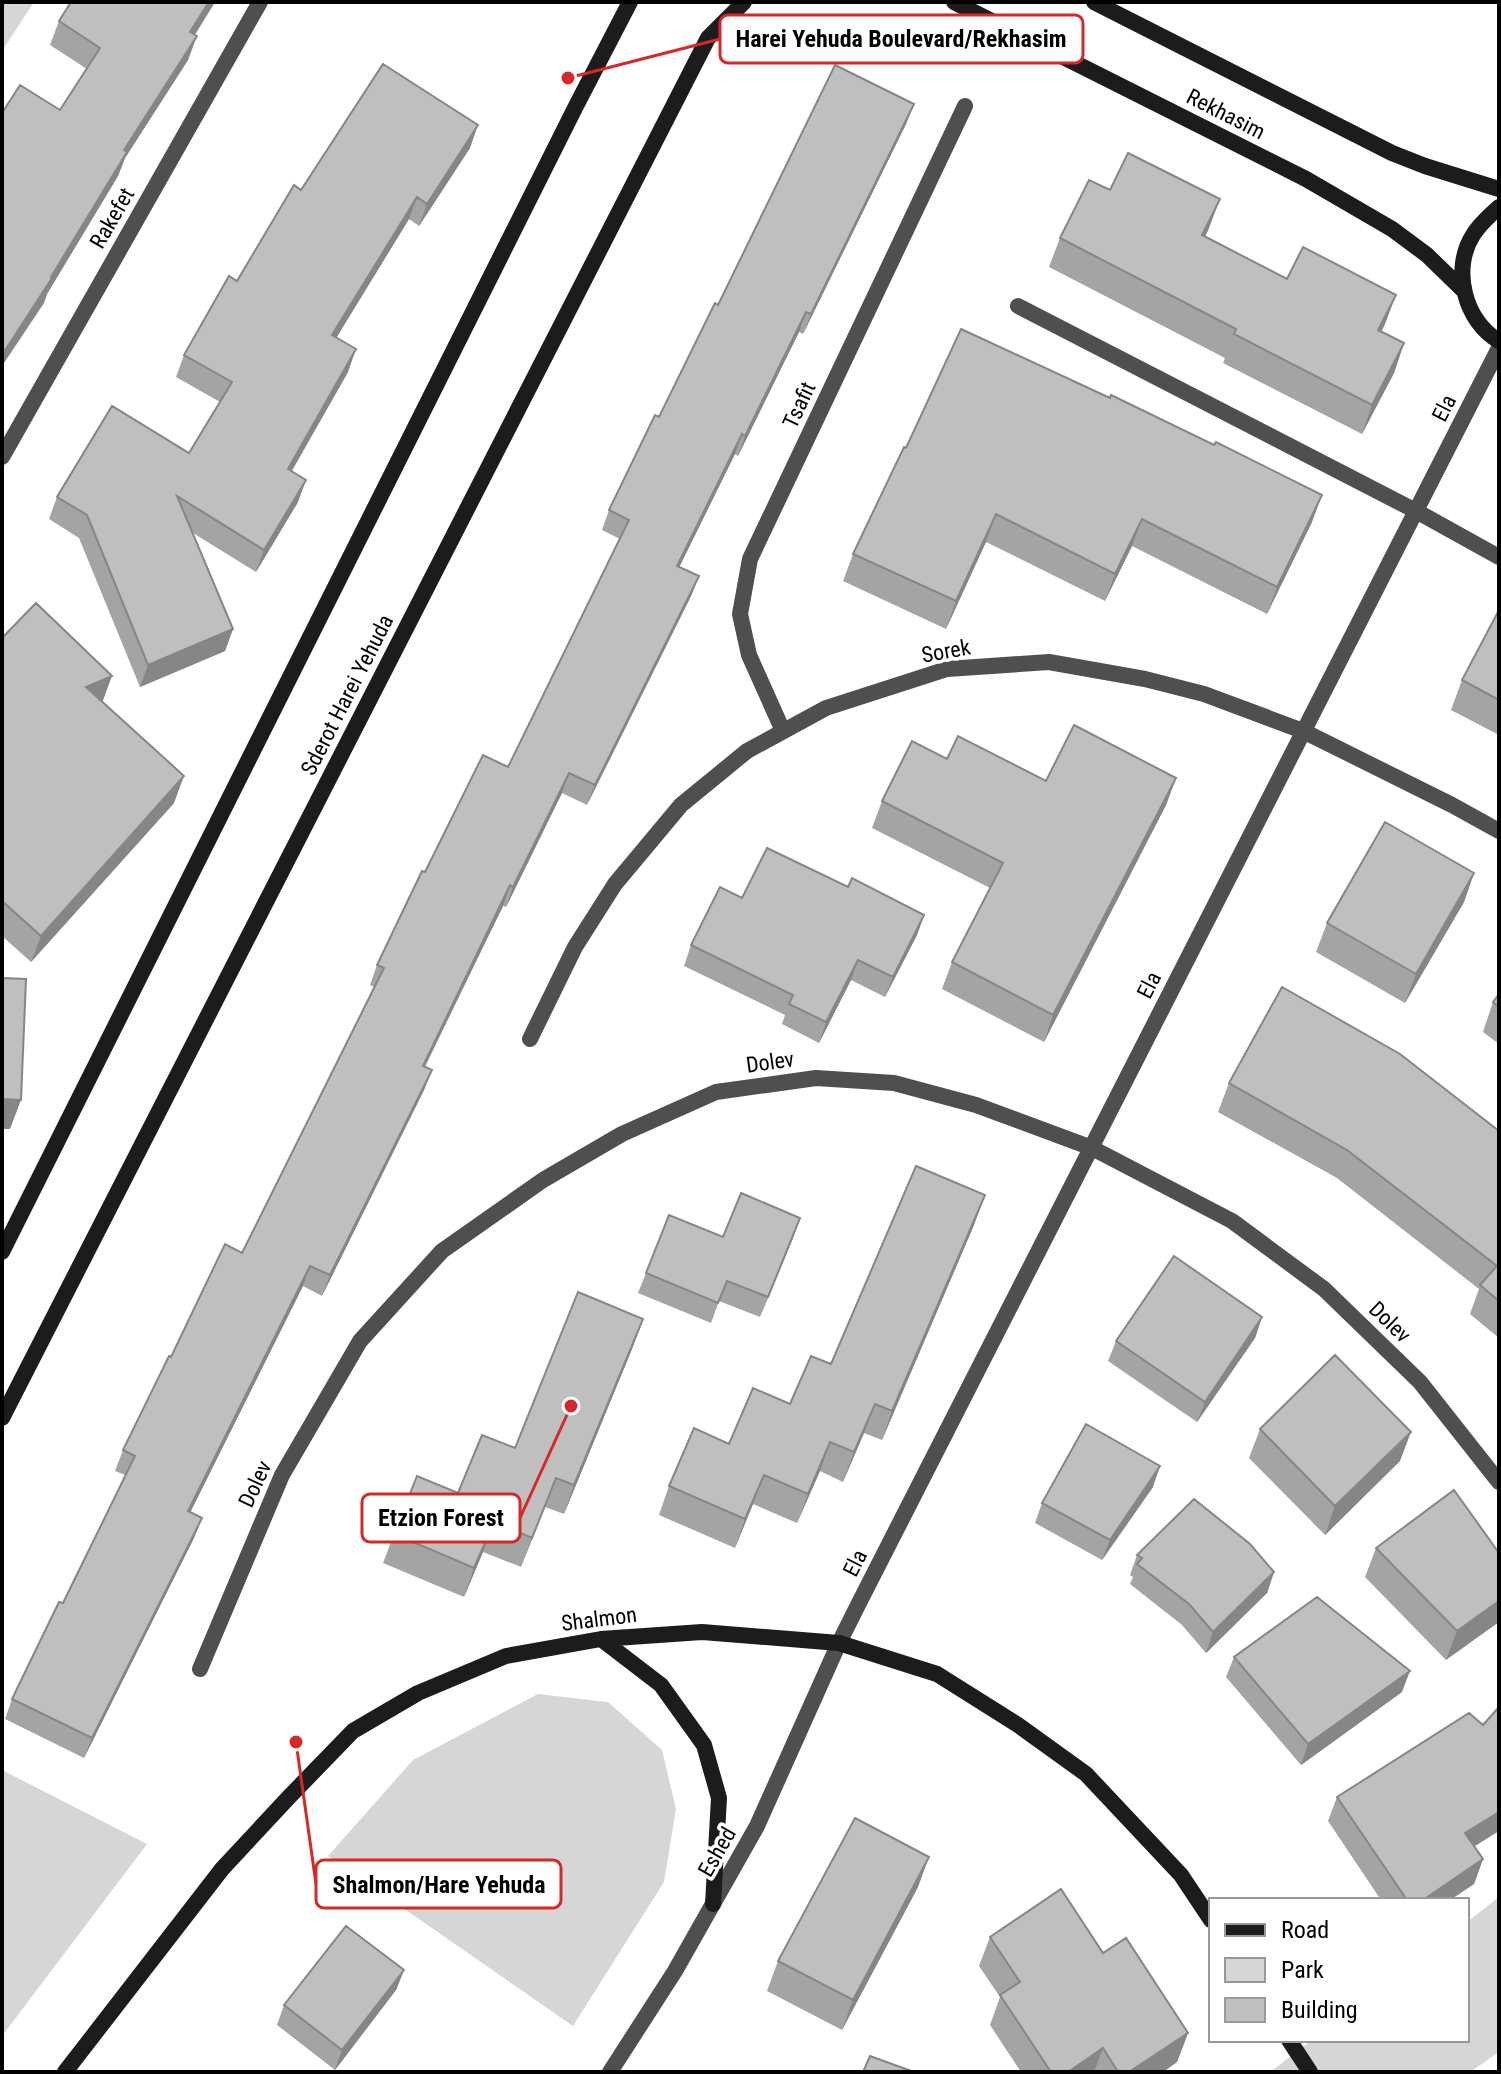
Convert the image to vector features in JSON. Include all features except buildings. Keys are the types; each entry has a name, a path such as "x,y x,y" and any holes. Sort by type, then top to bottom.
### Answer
{"street":[{"name":"Rakefet","path":"2,457 260,2"},
{"path":"2,1252 630,2"},
{"name":"Sderot Harei Yehuda","path":"2,1418 708,38 744,2"},
{"name":"Rekhasim","path":"954,2 1318,186 1392,229 1427,255 1463,290"},
{"name":"Rekhasim","path":"1094,2 1392,153 1499,189"},
{"name":"Tsafit","path":"783,731 749,655 740,614 750,559 965,106"},
{"path":"1499,207 1472,235 1463,262 1463,290 1473,316 1491,337 1499,341"},
{"path":"1018,306 1499,557"},
{"name":"Ela","path":"839,1643 1499,348"},
{"name":"Sorek","path":"530,1039 575,947 615,884 681,805 747,751 826,708 947,669 1049,662 1145,679 1204,694 1303,731 1499,831"},
{"name":"Dolev","path":"200,1669 282,1475 360,1341 442,1251 543,1180 622,1134 716,1092 816,1078 894,1083 976,1105 1092,1148 1232,1221 1324,1289 1420,1382 1499,1482"},
{"name":"Shalmon","path":"65,2072 222,1869 353,1731 418,1693 506,1656 601,1639 702,1632 839,1643 937,1674 1018,1725 1086,1774 1181,1875 1209,1917"},
{"path":"601,1639 661,1685 704,1745 719,1798 713,1904"},
{"name":"Eshed","path":"610,2072 675,1971 757,1826 839,1643"},
{"path":"1290,2042 1310,2072"}],"green space":[{"path":"2,2 34,2 2,51"},
{"path":"538,1694 608,1702 662,1750 676,1809 664,1882 573,2026 328,1856 413,1760"},
{"path":"2,1770 147,1844 2,2036"},
{"path":"1499,1897 1499,2052 1470,2072 1270,2072 1309,2042 1469,2042 1469,1920"}],"place":[{"name":"Harei Yehuda Boulevard/Rekhasim","path":"568,78"},
{"name":"Etzion Forest","path":"571,1406"},
{"name":"Shalmon/Hare Yehuda","path":"296,1742"}]}
